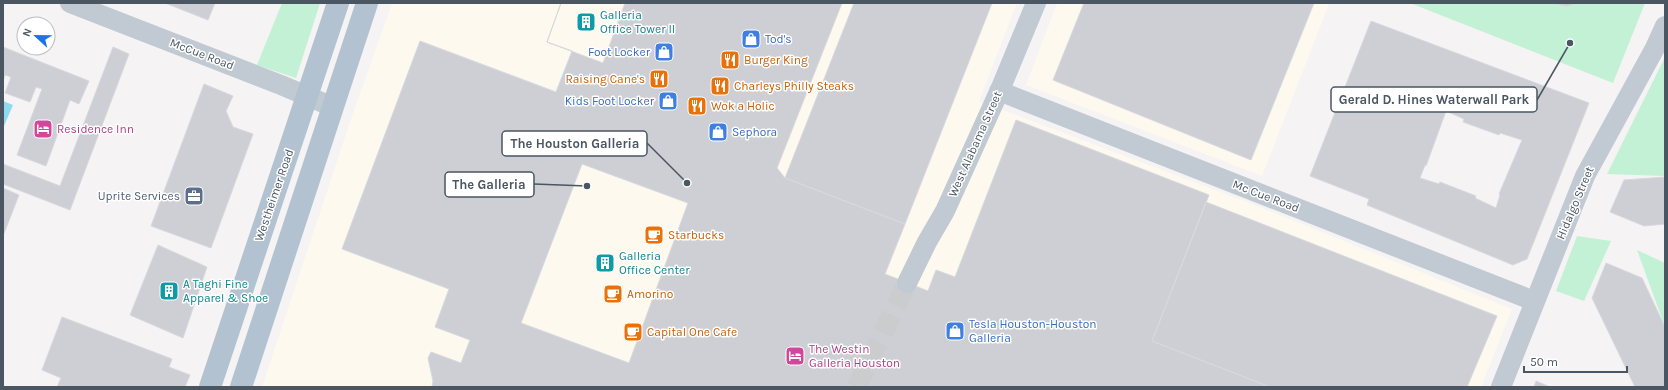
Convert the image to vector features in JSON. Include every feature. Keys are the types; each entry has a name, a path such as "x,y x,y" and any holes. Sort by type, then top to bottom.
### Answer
{"main road":[{"name":"Westheimer Road","path":"210,387 338,3"},
{"path":"241,387 367,3"},
{"path":"249,270 249,322 242,344 249,360"},
{"path":"216,366 226,371 227,387"}],"street":[{"name":"McCue Road","path":"70,3 333,107"},
{"name":"West Alabama Street","path":"907,283 927,242 945,211 1036,3"},
{"name":"Hidalgo Street","path":"1501,387 1585,176 1655,48 1665,26"},
{"name":"Mc Cue Road","path":"999,90 1534,301"}],"shaded area":[{"path":"392,3 1017,3 979,101 1255,205 1512,309 1481,387 262,387 349,125"},
{"path":"1057,3 1329,4 1262,176 1026,85"}],"green space":[{"path":"282,3 320,3 296,78 257,65"},
{"path":"1410,3 1645,3 1613,83"},
{"path":"1665,57 1665,176 1607,174"},
{"path":"1577,236 1611,241 1584,301 1556,291"},
{"path":"1637,250 1665,263 1665,327"}],"water":[{"path":"3,101 13,105 4,126 3,126"}],"building":[{"path":"165,3 215,3 208,20"},
{"path":"561,3 842,3 777,168 785,178 905,224 885,274 928,291 936,270 955,277 1016,120 1209,195 1152,341 1270,387 432,387 433,381 428,358 431,352 461,363 470,340 435,327 449,289 342,249 420,41 556,92 572,51 547,42"},
{"name":"Galleria Office Tower II","path":"561,3 625,3 603,63 547,42"},
{"path":"854,3 992,3 905,224 785,178"},
{"path":"1084,3 1314,3 1251,160 1053,80"},
{"path":"1552,3 1576,3 1567,6"},
{"path":"1371,21 1589,103 1527,259 1513,265 1367,205 1369,199 1310,176","holes":["1446,111 1464,119 1463,122 1499,135 1500,133 1522,140 1499,194 1496,208 1475,198 1476,196 1440,182 1439,184 1420,178 1425,165 1426,166"]},
{"name":"Residence Inn","path":"3,47 16,52 16,56 26,56 89,81 79,104 70,100 46,166 17,155 42,89 36,87 30,102 5,93 11,77 5,75 3,81"},
{"name":"Residence Inn","path":"113,47 129,54 70,210 3,184 3,164 60,186"},
{"path":"204,84 233,96 226,111 233,127 253,134 211,248 151,226"},
{"name":"Galleria Office Center","path":"582,164 688,203 629,363 521,323"},
{"path":"1665,177 1665,224 1644,226 1610,212 1624,180"},
{"path":"3,188 19,195 3,236"},
{"path":"1206,202 1497,316 1467,387 1270,387 1152,341"},
{"name":"A Taghi Fine Apparel & Shoe","path":"158,245 207,267 183,338 130,315"},
{"path":"1606,263 1642,278 1665,327 1665,387 1635,387 1592,298"},
{"path":"62,317 172,359 169,367 190,375 185,387 57,387 61,378 42,370"},
{"path":"1536,381 1550,387 1534,387"}],"tunnel":[{"path":"857,387 907,283"}],"place":[{"name":"Galleria Office Tower II","path":"586,22"},
{"name":"Tod's","path":"751,39"},
{"name":"Gerald D. Hines Waterwall Park","path":"1570,43"},
{"name":"Foot Locker","path":"664,52"},
{"name":"Burger King","path":"730,60"},
{"name":"Raising Cane's","path":"659,79"},
{"name":"Charleys Philly Steaks","path":"720,86"},
{"name":"Kids Foot Locker","path":"668,101"},
{"name":"Wok a Holic","path":"697,106"},
{"name":"Residence Inn","path":"43,129"},
{"name":"Sephora","path":"718,132"},
{"name":"The Houston Galleria","path":"687,183"},
{"name":"The Galleria","path":"587,186"},
{"name":"Uprite Services","path":"194,196"},
{"name":"Starbucks","path":"654,235"},
{"name":"Galleria Office Center","path":"605,263"},
{"name":"A Taghi Fine Apparel & Shoe","path":"169,291"},
{"name":"Amorino","path":"613,294"},
{"name":"Tesla Houston-Houston Galleria","path":"955,331"},
{"name":"Capital One Cafe","path":"633,332"},
{"name":"The Westin Galleria Houston","path":"795,356"}]}
